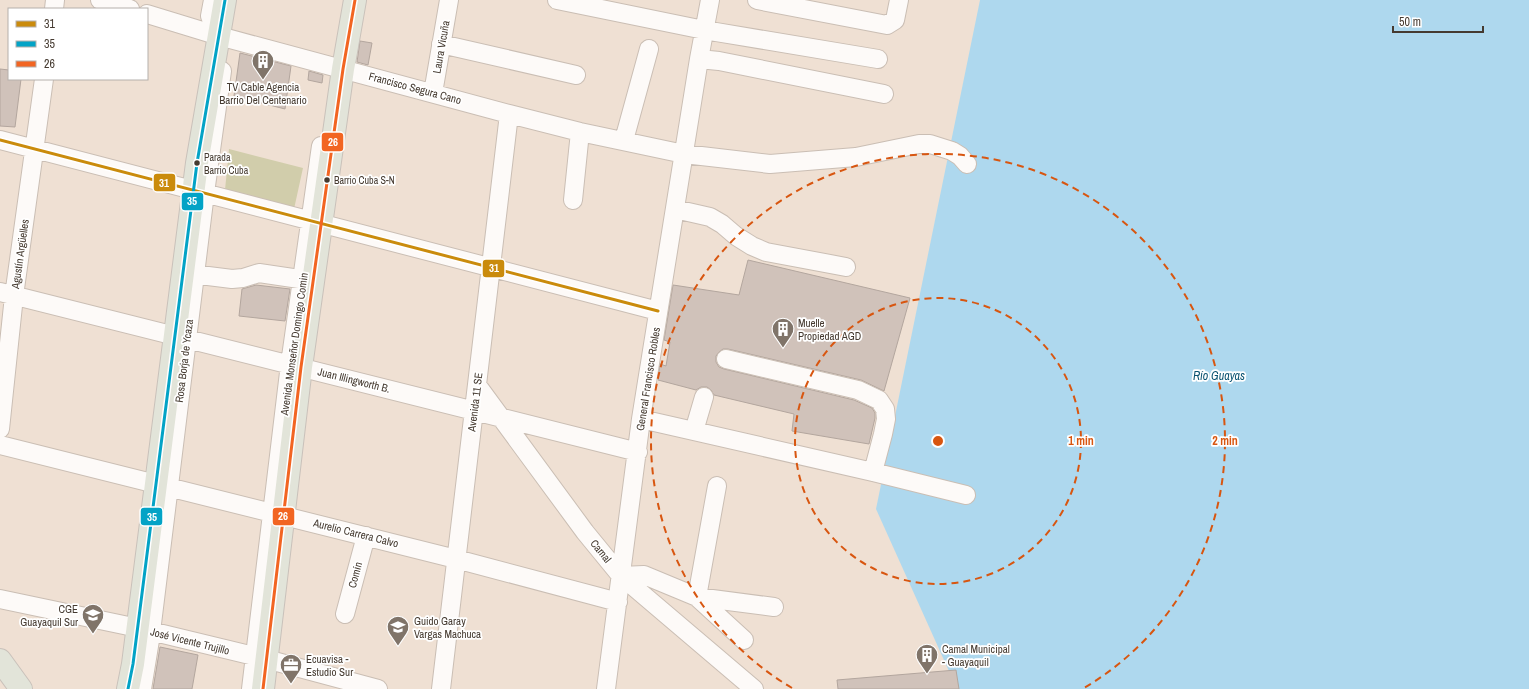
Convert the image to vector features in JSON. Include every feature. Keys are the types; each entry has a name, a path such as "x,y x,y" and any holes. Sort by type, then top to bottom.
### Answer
{"main road":[{"name":"Rosa Borja de Ycaza","path":"128,689 133,664 144,629 200,192 197,163 225,0"},
{"name":"Avenida Monseñor Domingo Comin","path":"263,689 260,658 296,366 338,68 355,0"},
{"path":"0,660 22,689"}],"street":[{"path":"100,0 127,8"},
{"path":"213,0 210,16 219,36"},
{"name":"Avenida Monseñor Domingo Comin","path":"338,68 346,0"},
{"name":"Laura Vicuña","path":"433,93 449,0"},
{"name":"General Francisco Robles","path":"606,689 638,452 641,419 699,59 710,0"},
{"path":"757,0 887,25 895,20 900,0"},
{"path":"565,1 704,30 878,59"},
{"name":"Francisco Segura Cano","path":"148,14 219,36 509,114 580,132 624,140 684,154 770,164 856,157 919,144 930,144 952,151 960,156 967,164"},
{"path":"442,44 576,75"},
{"path":"624,140 649,49"},
{"path":"699,59 719,61 884,94"},
{"name":"Agustín Argüelles","path":"0,429 7,294 34,149 44,80"},
{"name":"Avenida 11 SE","path":"441,689 509,114"},
{"path":"573,200 580,132"},
{"path":"0,140 658,311"},
{"path":"675,209 710,217 722,224 736,236 752,246 766,252 846,267"},
{"path":"189,274 232,280 259,273 308,280"},
{"name":"Juan Illingworth B.","path":"7,294 638,452"},
{"path":"726,359 858,390 879,400 885,409 886,419 873,472"},
{"name":"Camal","path":"477,385 585,532 621,576 754,689"},
{"path":"694,431 704,397"},
{"path":"641,419 873,472 966,495"},
{"name":"Aurelio Carrera Calvo","path":"0,445 366,536 618,602"},
{"path":"697,597 717,486"},
{"name":"Comín","path":"345,614 366,536"},
{"path":"621,576 644,576 697,597 774,607"},
{"path":"697,597 744,640"},
{"name":"José Vicente Trujillo","path":"0,599 144,629 378,689"},
{"name":"Rosa Borja de Ycaza","path":"142,689 144,629"},
{"name":"Avenida Monseñor Domingo Comin","path":"251,689 260,658"}],"shaded area":[{"path":"229,149 303,168 294,209 225,190"}],"water":[{"name":"Río Guayas","path":"980,0 1529,0 1529,689 957,689 876,509"}],"building":[{"path":"360,41 372,43 368,65 357,62"},
{"name":"TV Cable Agencia Barrio Del Centenario","path":"240,53 291,66 285,109 234,96"},
{"path":"0,69 8,70 8,80 21,80 15,127 0,126"},
{"path":"309,71 323,75 322,83 308,80"},
{"name":"Muelle Propiedad AGD","path":"748,260 910,298 884,391 861,380 728,349 723,349 716,356 716,362 719,367 724,369 854,400 872,408 875,413 875,418 869,444 792,431 794,414 714,395 707,387 701,387 696,390 658,380 660,364 666,366 670,342 664,340 673,285 739,295"},
{"path":"256,285 290,289 285,321 239,316 242,289"},
{"path":"160,647 198,655 192,689 153,689"},
{"name":"Camal Municipal - Guayaquil","path":"956,670 959,689 838,689 837,680"}],"transit line":[{"name":"35","path":"128,689 133,664 197,163 225,0"},
{"name":"26","path":"263,689 301,367 343,69 355,0"},
{"name":"31","path":"0,140 658,311"}],"place":[{"name":"TV Cable Agencia Barrio Del Centenario","path":"263,80"},
{"name":"Parada Barrio Cuba","path":"197,163"},
{"name":"Barrio Cuba S-N","path":"327,180"},
{"name":"Muelle Propiedad AGD","path":"783,348"},
{"name":"CGE Guayaquil Sur","path":"93,634"},
{"name":"Guido Garay Vargas Machuca","path":"398,646"},
{"name":"Camal Municipal - Guayaquil","path":"927,674"},
{"name":"Ecuavisa - Estudio Sur","path":"291,684"}]}
